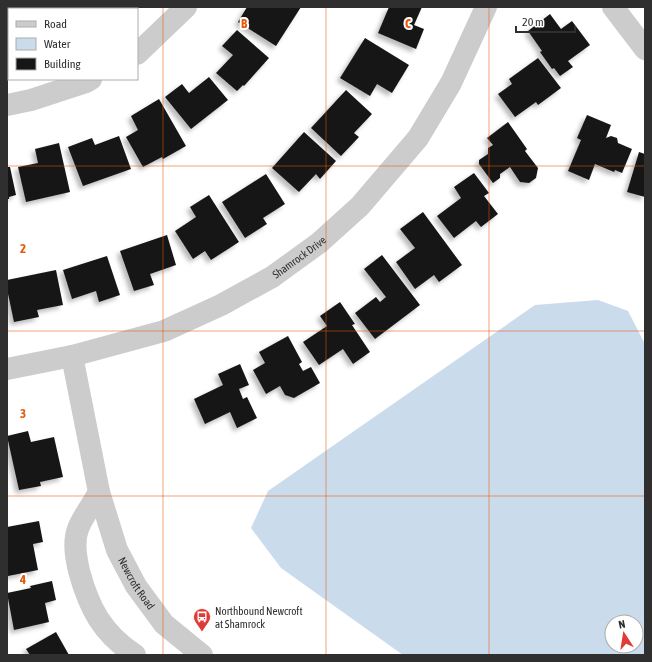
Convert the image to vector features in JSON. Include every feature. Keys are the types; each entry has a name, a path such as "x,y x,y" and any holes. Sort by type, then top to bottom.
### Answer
{"street":[{"path":"138,53 186,7"},
{"name":"Shamrock Drive","path":"7,369 72,356 164,331 221,304 272,277 320,243 360,206 418,138 451,83 486,7"},
{"path":"613,7 645,49"},
{"path":"7,105 31,100 90,80"},
{"name":"Newcroft Road","path":"72,356 100,492 117,550 136,586 164,624 202,655"},
{"path":"100,492 78,529 75,553 84,592 96,617 110,635 135,655"}],"water":[{"path":"598,300 628,311 645,344 645,655 403,655 281,568 251,528 268,491 535,305"}],"building":[{"path":"7,7 40,7 8,8 7,40"},
{"path":"52,7 110,8 52,8"},
{"path":"247,7 301,7 276,46 238,22"},
{"path":"389,7 422,7 414,25 424,29 416,49 378,33"},
{"path":"550,14 561,29 572,21 590,45 568,61 573,67 560,76 554,68 552,69 528,31"},
{"path":"237,30 269,58 244,86 243,85 237,91 216,73 233,55 222,46"},
{"path":"365,38 409,65 392,93 377,84 370,96 340,78"},
{"path":"538,58 561,88 538,105 536,102 515,117 498,94 512,84 509,79"},
{"path":"209,77 228,100 191,129 165,97 182,84 189,93"},
{"path":"346,90 372,114 354,133 359,137 341,156 311,128"},
{"path":"159,99 186,146 163,159 162,157 143,167 126,137 138,130 131,116"},
{"path":"587,115 611,125 606,138 611,136 617,138 618,143 632,149 622,173 615,170 614,172 595,164 589,180 568,171 581,140 577,138"},
{"path":"508,122 527,149 525,151 538,168 536,178 529,183 520,182 510,167 500,174 500,178 493,183 479,164 479,160 488,154 488,148 493,145 487,138"},
{"path":"304,132 336,161 320,179 316,174 299,192 272,168"},
{"path":"119,136 131,169 83,186 68,147 92,138 95,145"},
{"path":"59,143 70,192 26,202 18,167 38,163 35,149"},
{"path":"639,152 645,154 645,197 627,192"},
{"path":"7,167 10,167 16,195 9,197 9,199 7,199"},
{"path":"474,173 489,193 484,196 498,214 481,227 476,221 454,238 437,216 461,198 454,187"},
{"path":"266,174 285,204 263,218 267,224 245,238 222,202"},
{"path":"209,195 239,242 211,260 205,251 193,259 175,231 196,217 190,207"},
{"path":"423,212 462,265 439,282 434,275 415,289 396,262 415,248 400,229"},
{"path":"167,235 176,265 150,274 154,285 134,291 120,251"},
{"path":"382,255 420,305 375,339 355,313 376,297 380,302 386,297 364,269"},
{"path":"107,256 120,295 99,302 96,291 72,299 63,270"},
{"path":"56,270 63,305 37,310 39,317 14,322 7,289 7,280"},
{"path":"340,302 355,324 352,325 370,352 353,364 343,349 319,365 303,342 327,326 320,316"},
{"path":"288,336 302,362 299,364 303,371 311,367 320,383 294,398 285,395 280,386 266,394 253,370 265,363 259,352"},
{"path":"240,364 249,385 239,389 243,399 247,397 257,418 237,428 230,412 205,424 194,399 223,385 218,374"},
{"path":"28,431 31,442 54,437 63,477 40,482 41,486 19,490 7,436"},
{"path":"39,521 43,542 33,544 38,570 8,576 7,527"},
{"path":"52,581 56,600 45,603 49,622 14,630 7,593 31,588 30,586"},
{"path":"56,632 69,655 30,655 26,649"}],"place":[{"name":"Northbound Newcroft at Shamrock","path":"202,632"}]}
